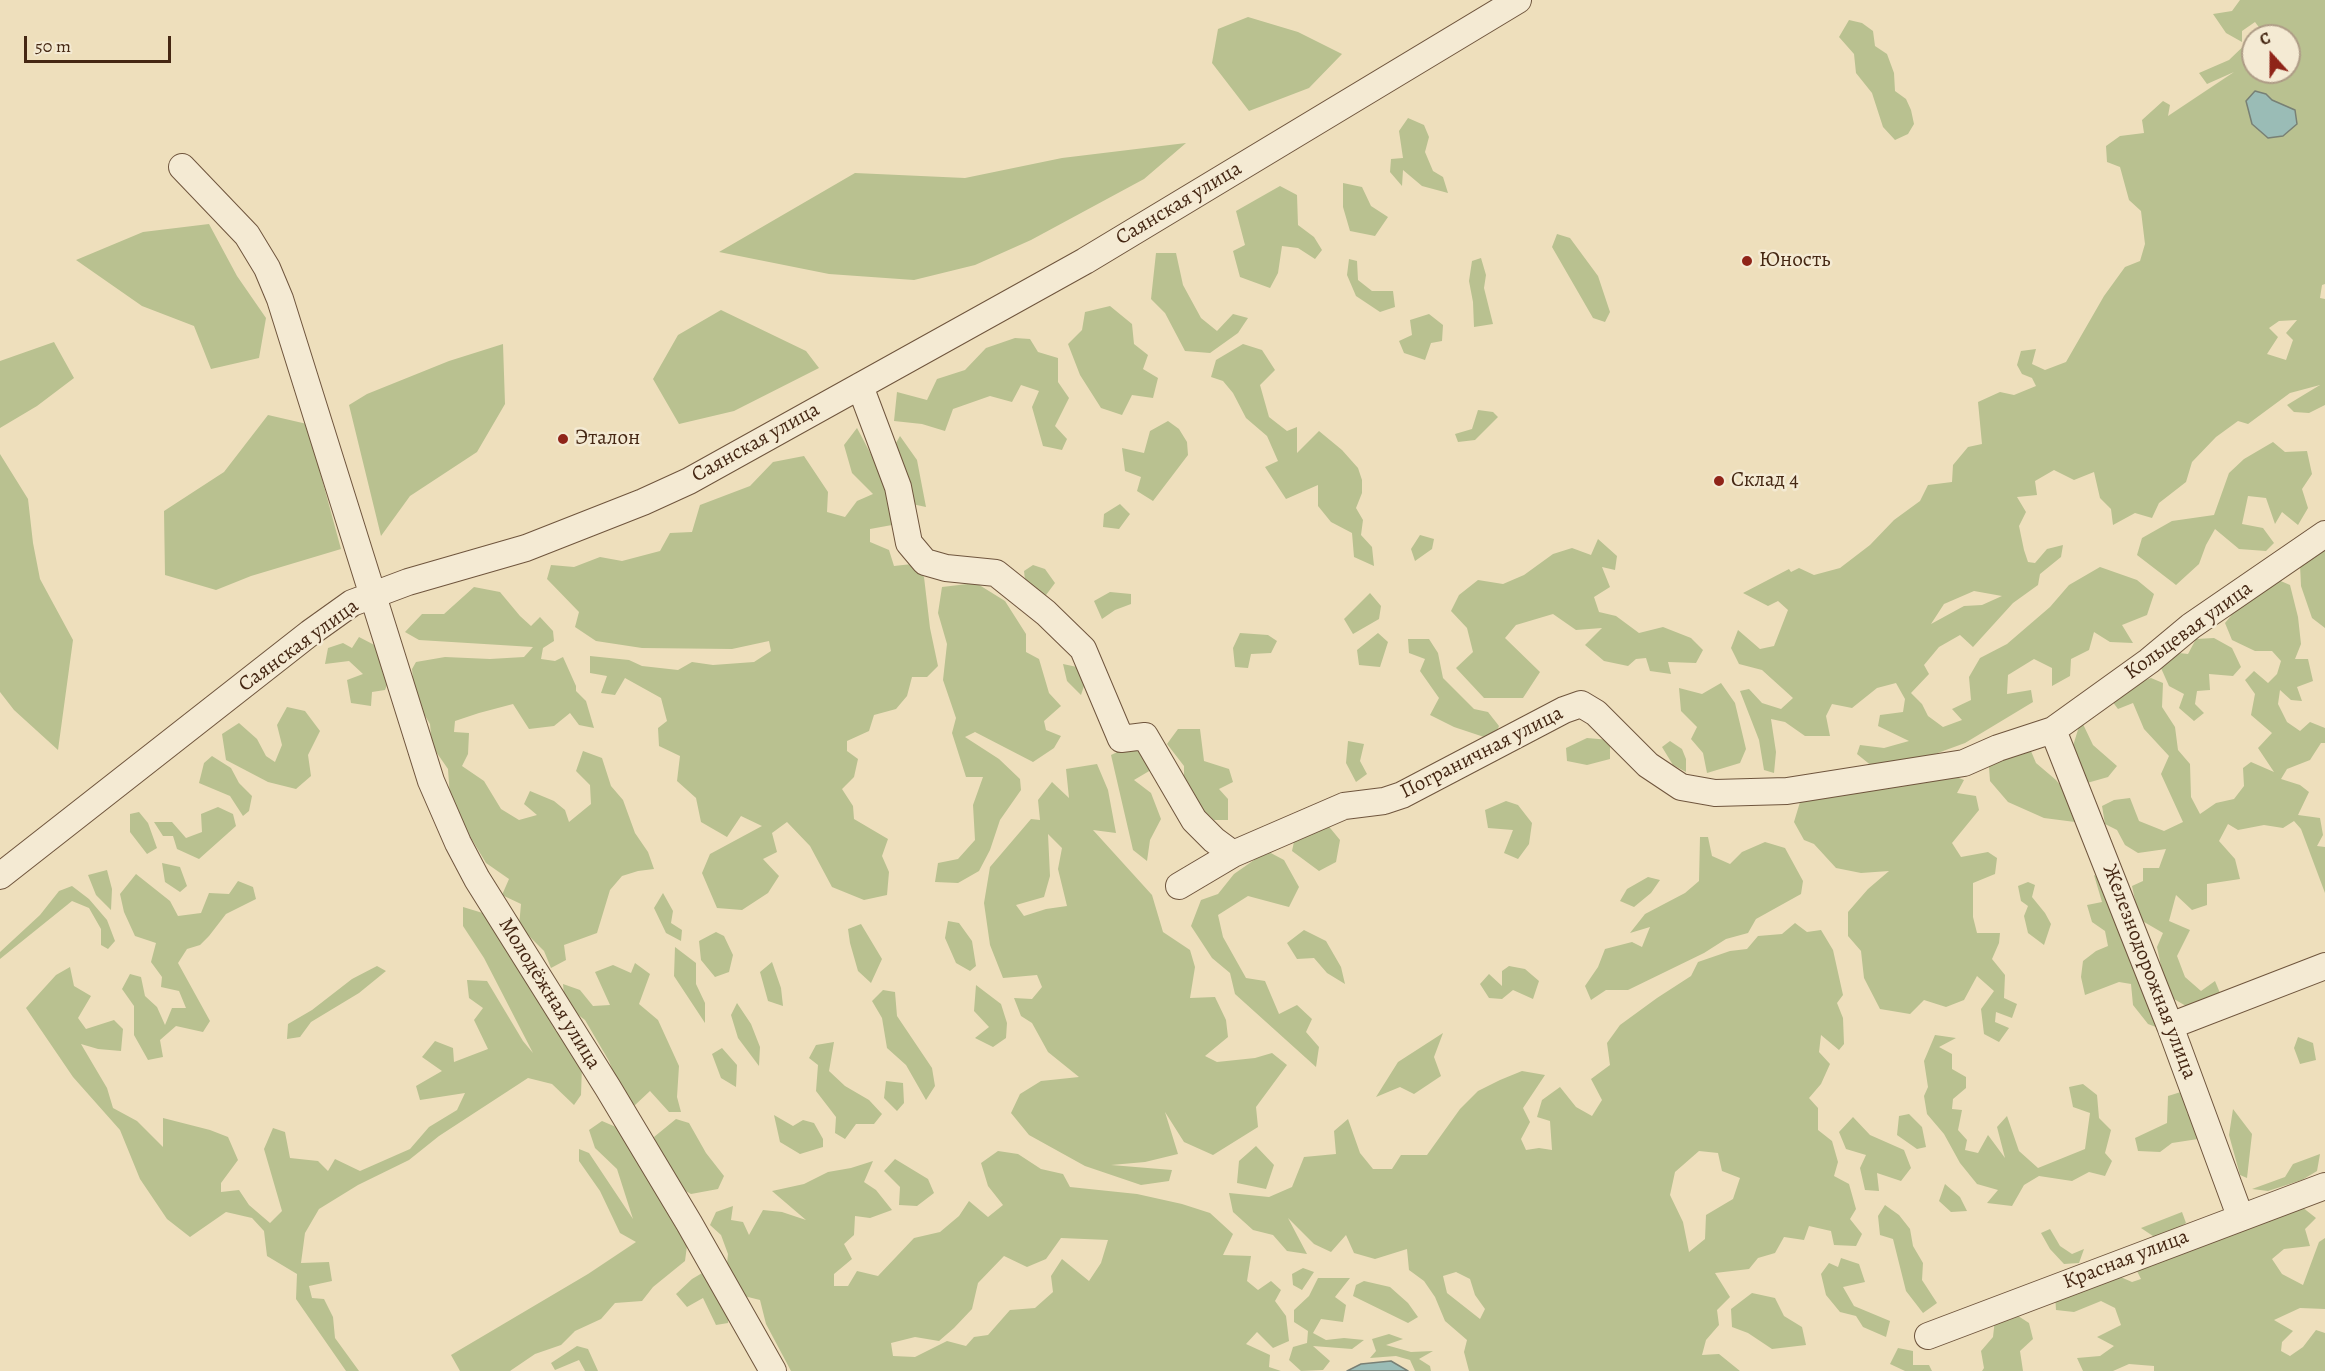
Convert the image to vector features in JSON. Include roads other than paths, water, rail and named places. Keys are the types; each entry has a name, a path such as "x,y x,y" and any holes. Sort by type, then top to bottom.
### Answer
{"street":[{"name":"Саянская улица","path":"0,876 333,615 352,603 408,582 526,548 643,502 689,481 1085,261 1518,0"},
{"name":"Молодёжная улица","path":"182,167 247,235 267,268 280,299 431,781 458,843 477,879 648,1156 773,1371"},
{"path":"860,386 898,488 909,543 925,562 946,568 996,573 1046,613 1083,649 1121,739 1145,736 1194,820 1214,840 1233,854"},
{"name":"Кольцевая улица","path":"2053,730 2149,661 2191,626 2325,534"},
{"name":"Пограничная улица","path":"1179,886 1233,854 1344,806 1384,801 1402,795 1564,710 1581,704 1596,713 1648,765 1681,787 1715,794 1788,791 1964,763 1998,748 2053,730"},
{"name":"Железнодорожная улица","path":"2053,730 2170,1026 2240,1216"},
{"path":"2170,1026 2325,966"},
{"name":"Красная улица","path":"1928,1336 2240,1216 2325,1186"}],"water":[{"path":"2255,91 2266,94 2272,100 2295,110 2297,124 2283,136 2268,138 2252,124 2246,101"},
{"path":"1391,1361 1408,1371 1347,1371 1361,1364"}],"place":[{"name":"Юность","path":"1747,261"},
{"name":"Эталон","path":"563,439"},
{"name":"Склад 4","path":"1719,481"}]}
